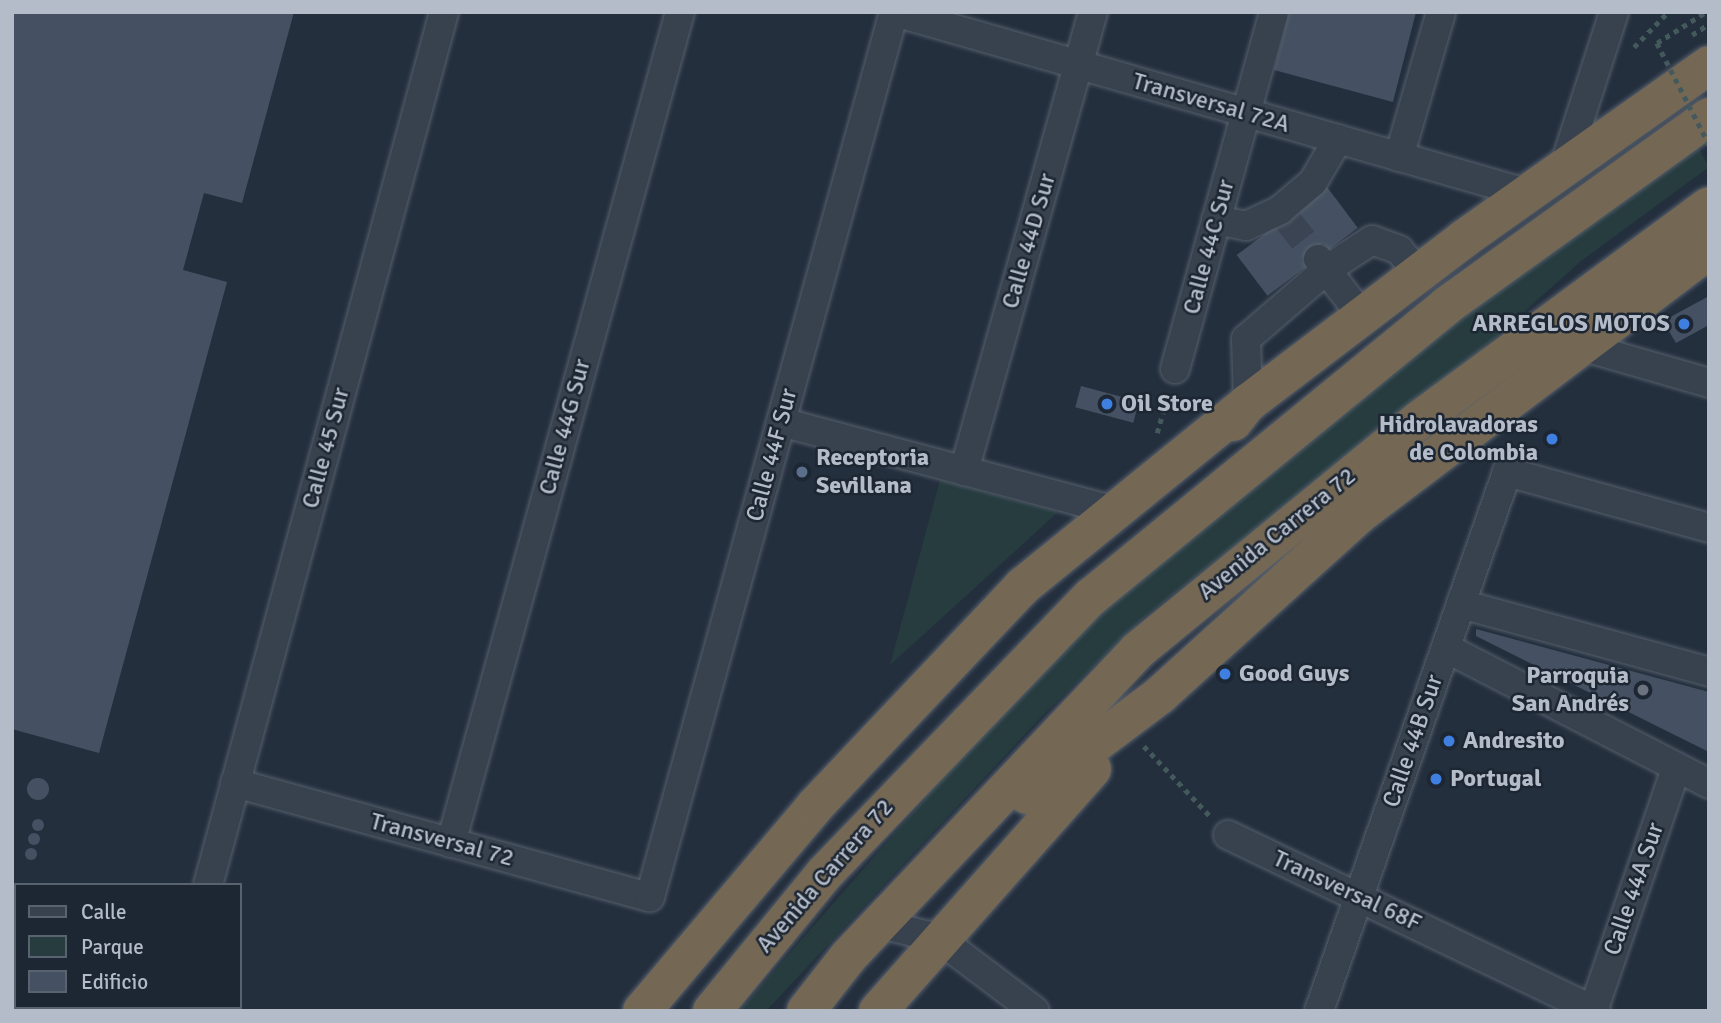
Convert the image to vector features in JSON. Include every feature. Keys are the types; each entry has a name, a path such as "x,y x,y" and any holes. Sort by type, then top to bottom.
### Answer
{"highway":[{"name":"Avenida Carrera 72","path":"712,1011 751,960 929,761 1091,597 1248,403 1565,164 1709,65"},
{"name":"Avenida Carrera 72","path":"1091,597 1446,306 1709,117"},
{"name":"Avenida Carrera 72","path":"806,1011 848,957 950,854 1137,651 1205,591 1419,419 1709,206"},
{"name":"Avenida Carrera 72","path":"950,854 1160,695 1361,513 1709,250"},
{"path":"642,1011 815,806 1023,586 1144,482 1248,403"},
{"path":"878,1011 938,938 1160,695"}],"street":[{"name":"Calle 45 Sur","path":"209,883 444,12"},
{"name":"Calle 44G Sur","path":"451,842 680,12"},
{"name":"Transversal 72A","path":"895,12 1526,193"},
{"name":"Calle 44F Sur","path":"650,897 895,12"},
{"name":"Calle 44D Sur","path":"964,471 1093,12"},
{"name":"Calle 44C Sur","path":"1175,369 1273,12"},
{"path":"1399,157 1441,12"},
{"path":"1565,164 1614,12"},
{"path":"1216,220 1246,226 1283,214 1313,183 1338,139"},
{"path":"1248,403 1245,339 1322,264 1372,240 1399,250 1419,274"},
{"path":"1322,264 1362,316"},
{"path":"1581,346 1709,383"},
{"path":"781,422 1111,510"},
{"name":"Calle 44B Sur","path":"1320,1011 1507,472 1709,528"},
{"path":"1461,604 1709,672"},
{"path":"1446,648 1709,784"},
{"name":"Calle 44A Sur","path":"1594,1010 1676,768"},
{"name":"Transversal 72","path":"235,783 650,897"},
{"name":"Transversal 68F","path":"1228,835 1594,1010"},
{"path":"880,924 938,938 1035,1011"}],"path":[{"path":"1707,13 1657,43 1709,144"},
{"path":"1144,482 1175,369"},
{"path":"1128,729 1228,835"}],"green space":[{"path":"1695,141 1709,167 1581,261 1466,364 1149,613 1043,715 766,1011 739,1011 1013,698 1212,507"},
{"path":"940,480 1058,512 890,665"}],"building":[{"path":"12,12 294,12 242,203 204,193 183,270 227,282 99,753 12,729"},
{"path":"1289,12 1416,12 1393,102 1274,70"},
{"path":"1327,187 1358,228 1267,296 1237,255"},
{"name":"ARREGLOS MOTOS","path":"1709,296 1709,325 1676,343 1663,321"},
{"name":"Oil Store","path":"1081,386 1139,402 1133,423 1075,407"},
{"name":"Parroquia San Andrés","path":"1476,629 1709,692 1709,752 1476,636"},
{"path":"34,778 42,778 49,785 49,793 42,800 34,800 27,793 27,785"},
{"path":"38,819 44,825 38,831 32,825"},
{"path":"34,833 40,839 34,845 28,839"},
{"path":"31,848 37,854 31,860 25,854"}],"tunnel":[{"path":"1286,218 1318,259"}],"place":[{"name":"ARREGLOS MOTOS","path":"1684,324"},
{"name":"Oil Store","path":"1107,404"},
{"name":"Hidrolavadoras de Colombia","path":"1552,439"},
{"name":"Receptoria Sevillana","path":"802,472"},
{"name":"Good Guys","path":"1225,674"},
{"name":"Parroquia San Andrés","path":"1643,690"},
{"name":"Andresito","path":"1449,741"},
{"name":"Portugal","path":"1436,779"}]}
